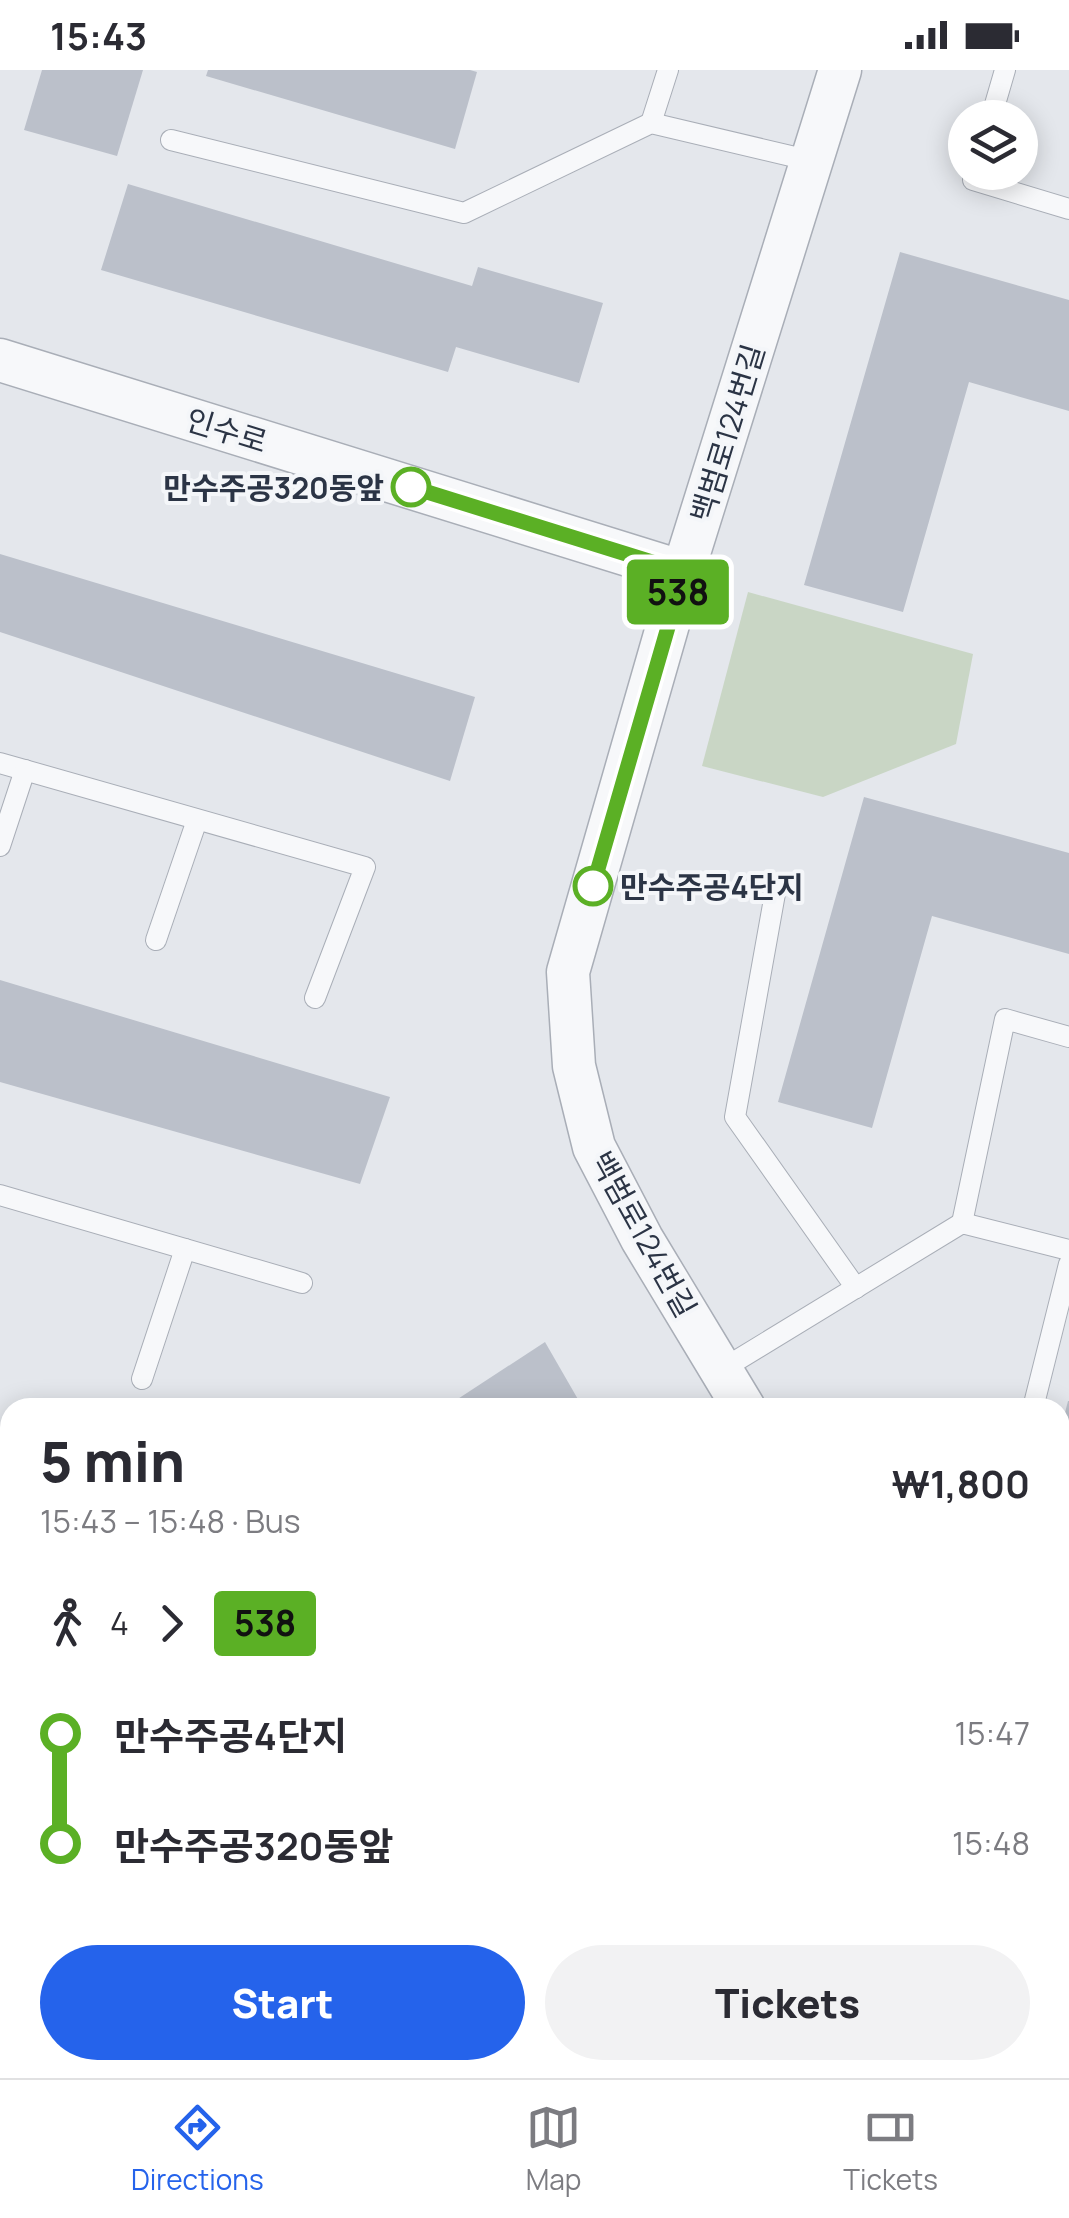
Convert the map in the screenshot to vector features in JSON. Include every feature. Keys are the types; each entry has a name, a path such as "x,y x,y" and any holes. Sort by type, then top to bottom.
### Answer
{"street":[{"name":"백범로124번길","path":"738,1398 642,1239 594,1147 574,1066 568,972 684,572 840,70"},
{"name":"인수로","path":"0,360 684,572"}],"lane":[{"path":"651,123 668,70"},
{"path":"997,100 1005,70"},
{"path":"171,140 464,213 651,123 812,161"},
{"path":"1006,190 1069,209"},
{"path":"0,763 366,868 315,998"},
{"path":"0,846 24,770"},
{"path":"156,940 198,820"},
{"path":"776,888 735,1117 856,1288"},
{"path":"962,1223 1005,1019 1069,1036"},
{"path":"1,1198 302,1283"},
{"path":"721,1370 962,1223 1069,1250"},
{"path":"142,1379 184,1249"},
{"path":"1036,1398 1069,1264"}],"green space":[{"path":"748,592 973,654 956,744 823,797 702,766"}],"building":[{"path":"42,70 143,70 117,156 24,130"},
{"path":"208,70 477,72 455,149 206,76"},
{"path":"128,184 472,286 478,267 603,303 579,383 456,347 448,372 101,270"},
{"path":"900,252 1069,300 1069,411 969,382 903,612 804,585"},
{"path":"0,554 475,697 450,781 0,632"},
{"path":"864,797 1069,853 1069,954 932,916 872,1128 778,1102"},
{"path":"0,980 390,1097 360,1184 0,1082"},
{"path":"545,1342 577,1398 459,1398"}],"bus line":[{"name":"538","path":"411,487 684,572 593,886"}],"place":[{"name":"만수주공320동앞","path":"411,487"},
{"name":"만수주공4단지","path":"593,886"}]}
